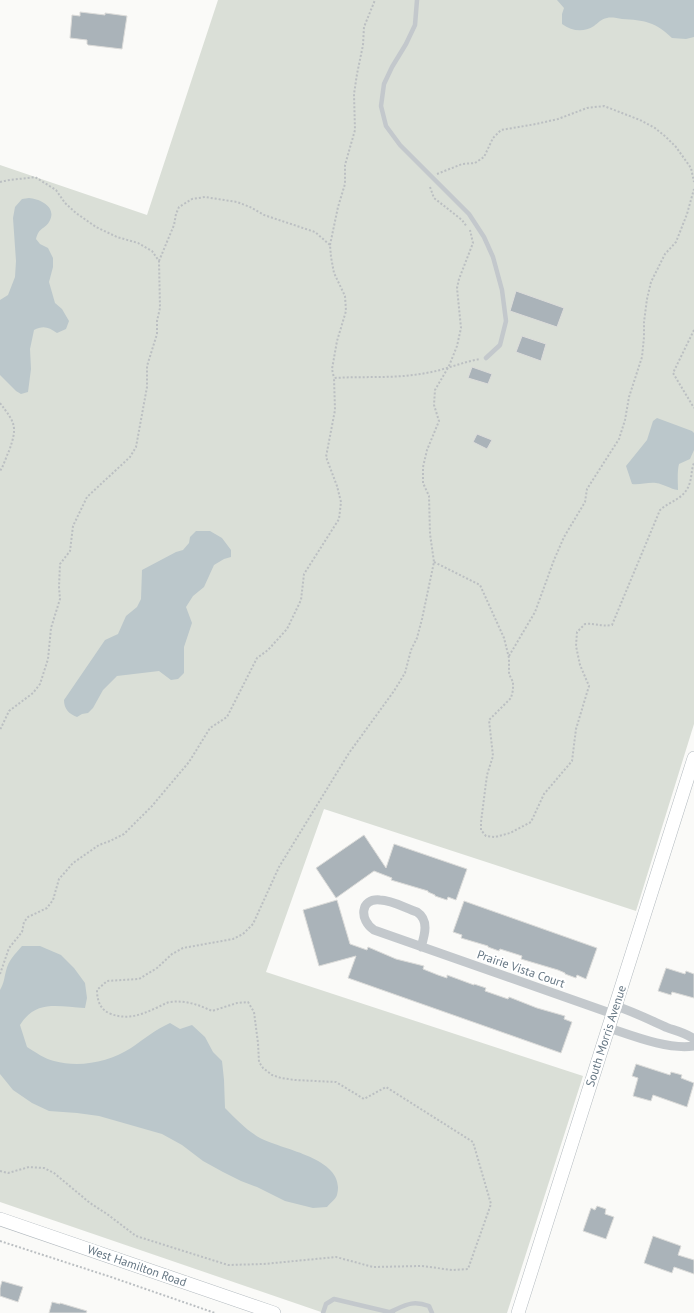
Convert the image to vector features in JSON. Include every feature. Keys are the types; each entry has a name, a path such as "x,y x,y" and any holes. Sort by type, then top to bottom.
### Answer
{"street":[{"name":"South Morris Avenue","path":"518,1313 694,758"},
{"name":"Prairie Vista Court","path":"421,947 425,928 425,921 421,914 382,900 371,901 366,906 363,913 364,920 374,930 421,947 614,1010 634,1012 694,1038"},
{"path":"609,1028 663,1044 686,1048 694,1046"},
{"name":"West Hamilton Road","path":"0,1219 274,1313"}],"lane":[{"path":"417,0 415,25 384,84 381,106 386,126 400,145 469,214 484,237 493,257 502,290 506,322 500,345 486,358"},
{"path":"323,1313 326,1304 334,1299 391,1312 408,1304 417,1302 429,1306 432,1313"}],"path":[{"path":"0,974 9,948 22,932 24,922 28,917 47,908 53,900 60,879 73,863 98,845 124,834 152,806 189,762 210,728 227,717 257,658 268,650 287,629 301,600 304,574 339,520 341,502 337,486 326,457 335,410 334,378 332,369 337,341 346,311 345,296 334,273 330,245 338,206 345,184 345,165 355,130 355,90 363,45 364,27 375,0"},
{"path":"0,1170 8,1174 29,1167 44,1168 54,1173 90,1203 136,1236 228,1265 264,1264 336,1257 372,1267 422,1266 452,1270 468,1269 490,1204 473,1142 386,1087 364,1099 336,1082 295,1080 272,1075 258,1062 258,1042 254,1012 248,1002 237,1003 212,1011 181,1001 168,1002 134,1016 122,1018 109,1014 101,1008 97,1000 97,990 107,982 139,979 157,968 172,954 183,948 233,939 243,934 253,924 279,867 349,753 394,691 405,673 411,650 417,638 434,562 430,534 429,496 423,483 423,467 427,450 439,421 434,405 435,390 449,366 457,346 461,328 457,288 473,243 470,231 462,220 434,198 430,185 434,175 462,164 475,163 484,158 493,138 501,130 558,119 587,108 604,106 640,120 655,128 676,146 691,168 694,182"},
{"path":"0,182 10,179 22,180 35,177 56,190 65,203 96,227 117,237 138,243 152,251 158,261"},
{"path":"509,658 535,612 554,560 564,537 585,502 588,489 619,439 629,397 642,357 646,307 651,282 665,254 676,242 687,214 694,189"},
{"path":"0,730 9,711 33,693 40,684 48,659 50,628 60,599 58,587 60,564 70,551 73,526 87,497 130,457 136,448 148,387 147,366 157,334 157,321 160,308 158,261 174,225 179,207 192,199 205,197 237,202 250,207 264,216 315,232 330,245"},
{"path":"694,330 673,373 694,408"},
{"path":"334,378 377,378 427,373 470,360 486,358"},
{"path":"0,403 10,417 15,430 13,439 0,471"},
{"path":"434,562 480,585 504,638 509,658 509,674 513,682 511,698 489,720 493,756 486,775 481,830 486,836 495,837 510,833 531,822 544,794 572,762 576,729 589,686 580,665 576,646 577,632 585,624 594,623 603,627 612,625 660,510 666,505 678,500 689,487 694,463"},
{"path":"0,1241 215,1313"}],"shaded area":[{"path":"218,0 694,0 694,724 636,911 324,809 266,972 583,1076 507,1313 324,1313 0,1202 0,165 147,215"},
{"path":"557,0 694,0 694,37 686,39 672,38 661,28 643,21 612,18 603,19 586,30 574,30 562,24 562,14 564,8"},
{"path":"29,198 43,202 50,208 51,217 49,222 40,230 36,239 40,244 48,248 53,258 53,267 49,282 55,303 62,309 69,321 66,329 57,333 46,327 34,330 30,349 31,369 28,392 21,394 0,375 0,300 8,295 15,277 16,261 13,218 15,207 22,199"},
{"path":"657,418 694,433 694,450 690,459 679,464 678,490 656,483 632,484 626,466 647,440 653,421"},
{"path":"196,531 210,531 222,538 231,550 231,557 214,565 204,587 193,596 186,607 192,623 184,647 184,673 178,679 171,680 159,671 117,676 103,690 93,708 88,713 77,717 72,714 66,709 64,700 105,640 118,634 126,616 137,607 141,599 142,570 176,552 183,550 189,543 190,537"},
{"path":"22,946 40,946 61,955 74,968 85,983 87,998 85,1008 49,1006 33,1011 20,1025 27,1047 54,1061 84,1064 104,1060 122,1053 170,1023 180,1029 192,1025 205,1037 213,1052 222,1061 225,1108 246,1128 260,1138 310,1157 323,1164 332,1172 337,1182 337,1195 335,1198 327,1207 313,1208 285,1201 223,1172 203,1161 182,1145 162,1134 99,1116 49,1111 32,1103 13,1090 0,1074 0,990 8,964"}],"building":[{"path":"80,12 127,16 122,49 88,45 87,40 70,38 72,15 80,16"},
{"path":"516,291 564,308 557,327 510,311"},
{"path":"522,336 546,344 541,361 516,352"},
{"path":"472,367 492,374 488,384 468,378"},
{"path":"477,434 492,440 487,449 473,442"},
{"path":"364,835 386,868 394,844 467,869 456,900 448,897 447,900 435,896 428,891 391,880 392,878 374,871 336,898 316,868"},
{"path":"337,900 350,944 367,950 368,947 396,959 424,966 423,969 438,975 447,978 447,975 486,988 485,991 508,999 509,997 537,1008 565,1016 564,1019 572,1022 561,1053 348,978 356,956 319,966 303,910"},
{"path":"464,901 597,948 586,979 577,975 576,978 558,970 521,959 522,956 500,949 499,951 461,938 462,935 453,932"},
{"path":"666,968 685,974 686,971 694,974 694,998 672,992 671,995 658,991"},
{"path":"636,1064 670,1075 671,1072 682,1075 681,1078 694,1083 687,1107 653,1095 651,1101 633,1096 638,1078 632,1076"},
{"path":"597,1206 606,1209 605,1214 614,1217 606,1239 583,1231 591,1208 595,1210"},
{"path":"653,1236 681,1246 678,1255 694,1260 694,1274 674,1267 672,1273 644,1263"},
{"path":"2,1281 23,1287 18,1302 0,1296"},
{"path":"52,1302 87,1311 86,1313 49,1313"}]}
